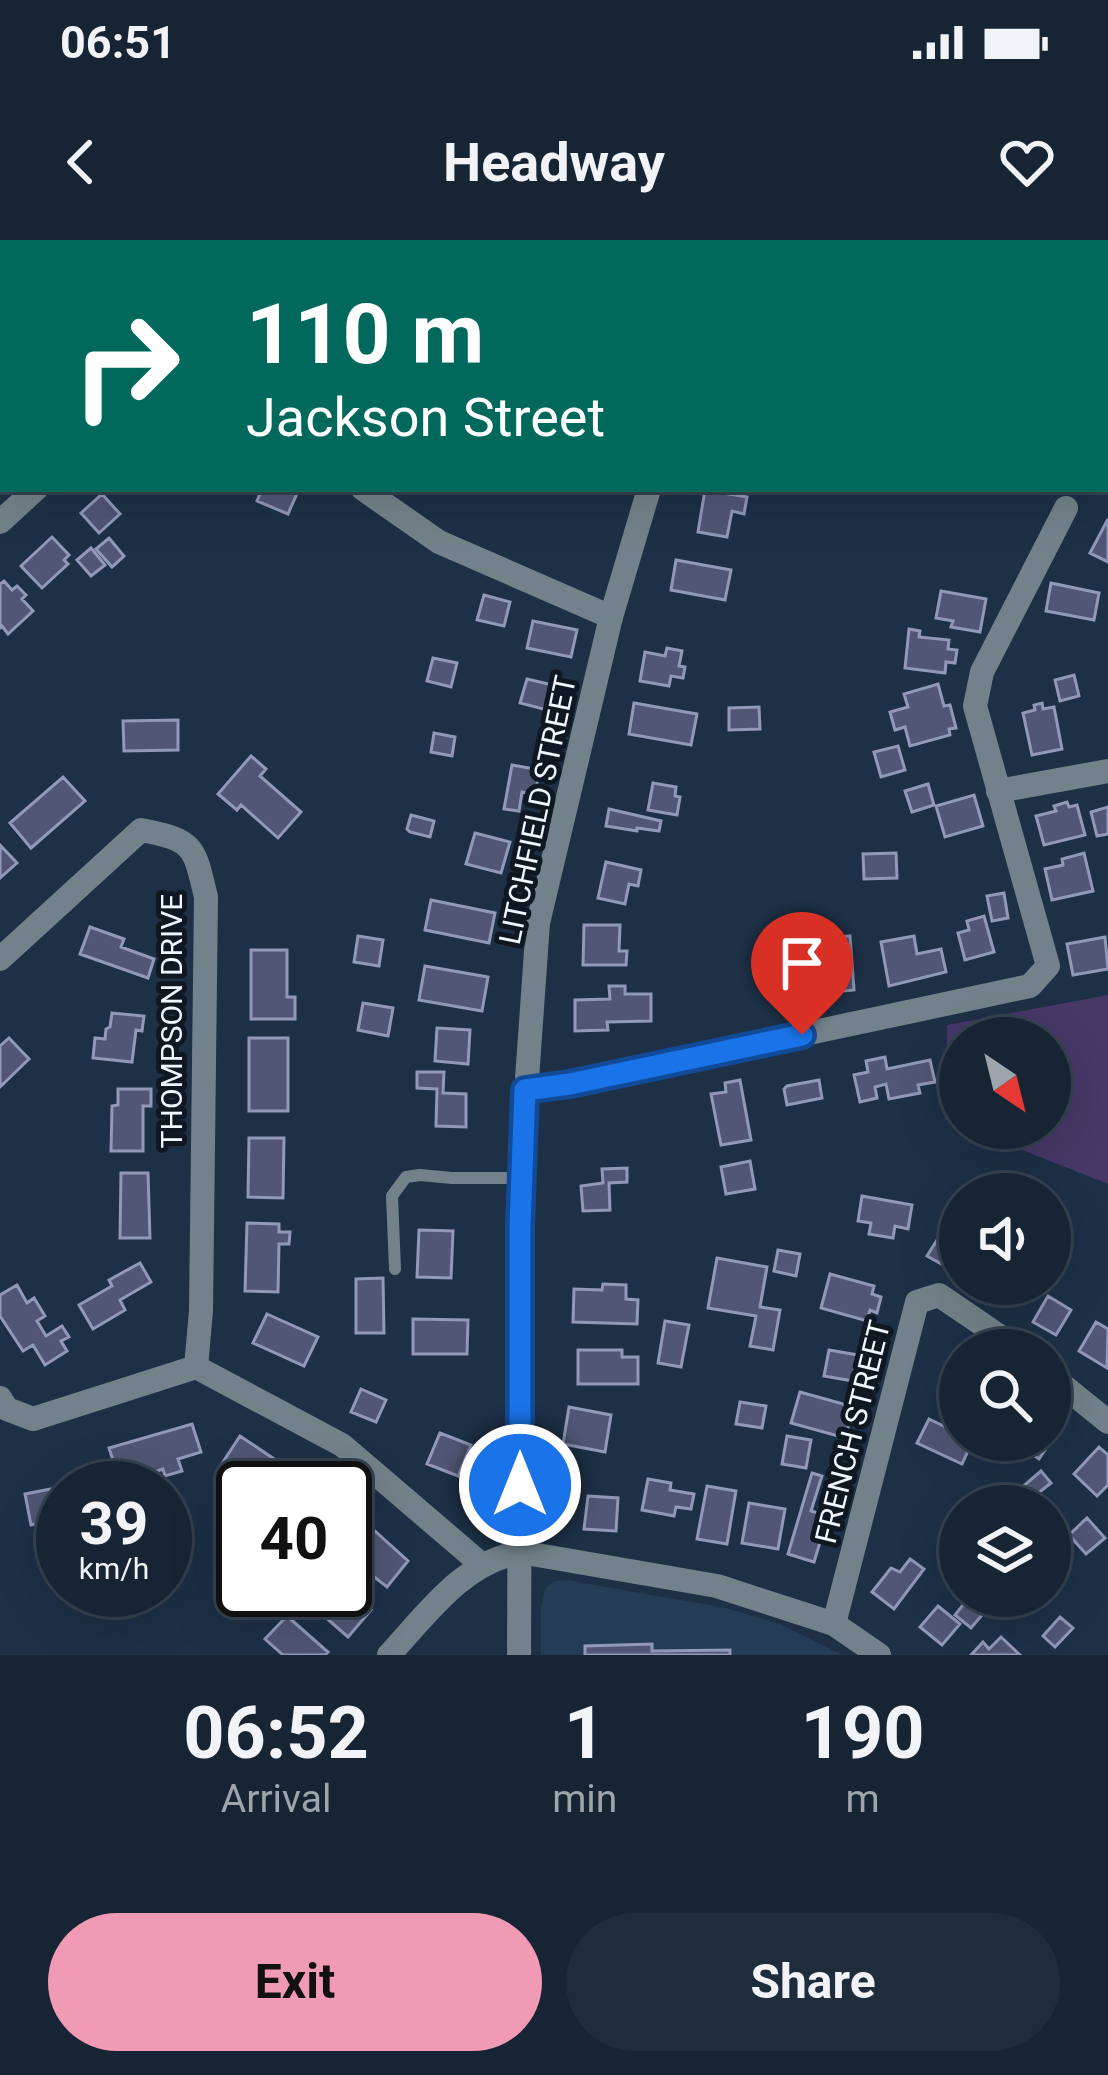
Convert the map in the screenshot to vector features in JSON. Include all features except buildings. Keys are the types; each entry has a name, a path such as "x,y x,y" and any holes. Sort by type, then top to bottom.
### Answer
{"street":[{"path":"0,522 33,492"},
{"path":"367,492 440,542 611,617"},
{"name":"LITCHFIELD STREET","path":"519,1655 521,1178 538,923 611,617 648,492"},
{"path":"525,1090 1030,986 1048,966 975,706 982,672 1066,508"},
{"path":"998,791 1108,771"},
{"name":"THOMPSON DRIVE","path":"0,958 142,830 172,836 195,854 206,897 201,1311 196,1367"},
{"name":"FRENCH STREET","path":"834,1624 917,1302 939,1295 989,1329"},
{"path":"0,1398 7,1409 33,1419 196,1367 342,1444 481,1564"},
{"path":"1071,1392 1108,1422"},
{"path":"389,1655 466,1574 481,1564 520,1552 717,1586 834,1624 879,1655"}],"lane":[{"path":"395,1269 392,1196 406,1177 521,1178"}],"shaded area":[{"path":"1108,995 1108,1184 1020,1149 1071,1149 1071,1017 990,1017"},
{"path":"554,1581 726,1608 780,1624 842,1655 541,1655 545,1589"}],"route":[{"path":"520,1485 525,1090 802,1035"}]}
